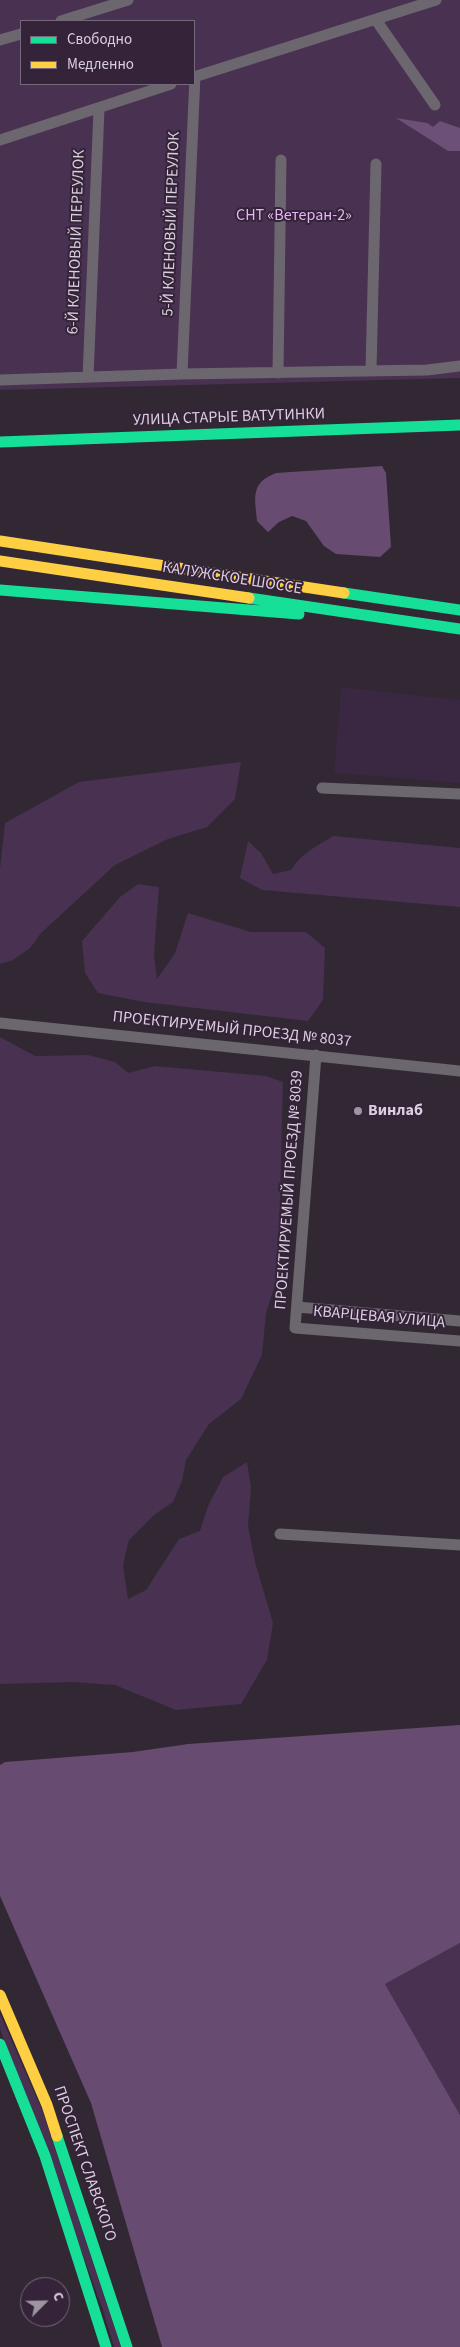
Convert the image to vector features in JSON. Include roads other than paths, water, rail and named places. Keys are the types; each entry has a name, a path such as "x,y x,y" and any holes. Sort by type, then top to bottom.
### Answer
{"main road":[{"name":"УЛИЦА СТАРЫЕ ВАТУТИНКИ","path":"0,442 460,425"},
{"name":"КАЛУЖСКОЕ ШОССЕ","path":"0,541 460,610"},
{"name":"КАЛУЖСКОЕ ШОССЕ","path":"0,561 460,629"},
{"path":"0,590 244,611 385,618"},
{"name":"ПРОСПЕКТ СЛАВСКОГО","path":"0,1995 48,2105 127,2347"},
{"path":"0,2044 35,2130 106,2347"}],"street":[{"path":"64,20 128,0"},
{"path":"195,76 436,0"},
{"path":"376,20 435,105"},
{"path":"0,40 20,34"},
{"path":"0,140 168,85"},
{"name":"5-Й КЛЕНОВЫЙ ПЕРЕУЛОК","path":"182,374 194,85"},
{"name":"6-Й КЛЕНОВЫЙ ПЕРЕУЛОК","path":"88,377 99,109"},
{"path":"278,373 281,160"},
{"path":"371,370 376,164"},
{"path":"0,380 182,374 427,370 460,366"},
{"path":"322,788 460,794"},
{"name":"ПРОЕКТИРУЕМЫЙ ПРОЕЗД № 8037","path":"0,1023 460,1070"},
{"name":"ПРОЕКТИРУЕМЫЙ ПРОЕЗД № 8039","path":"295,1328 316,1055"},
{"name":"КВАРЦЕВАЯ УЛИЦА","path":"297,1307 460,1321"},
{"name":"КВАРЦЕВАЯ УЛИЦА","path":"295,1328 460,1341"},
{"path":"280,1534 460,1545"}],"place":[{"name":"Винлаб","path":"358,1111"}],"park label":[{"name":"СНТ «Ветеран-2»","path":"294,216"}]}
